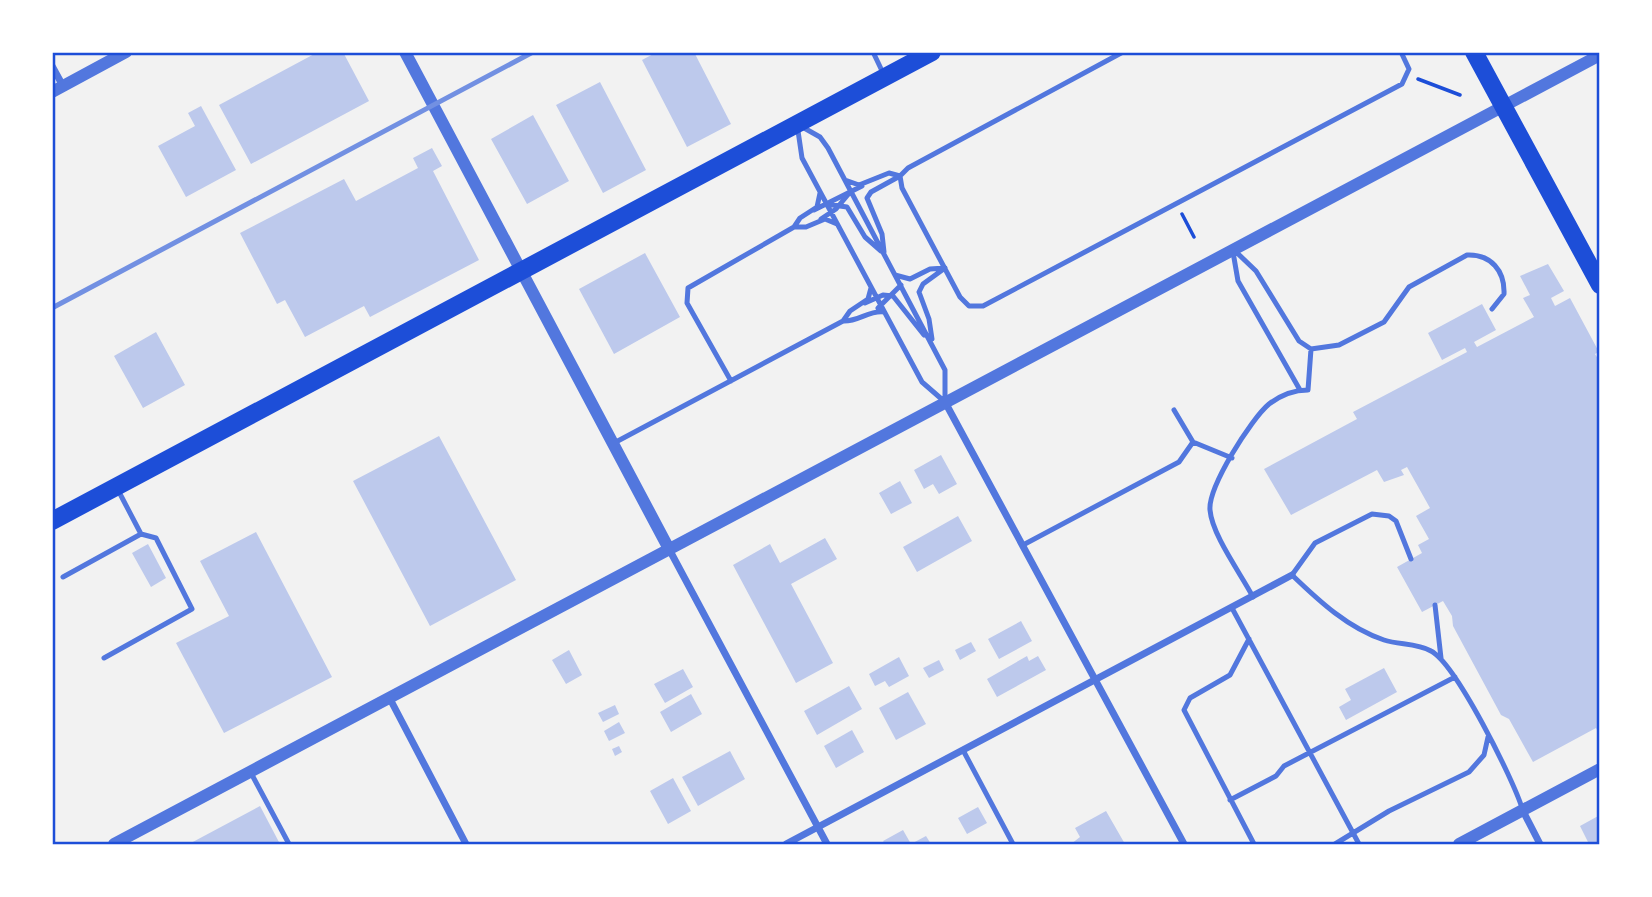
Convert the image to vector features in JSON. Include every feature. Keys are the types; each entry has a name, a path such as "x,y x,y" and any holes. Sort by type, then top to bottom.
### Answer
{"main road":[{"path":"52,521 933,52"},
{"path":"1474,52 1600,285"}],"street":[{"path":"52,66 58,89 126,52"},
{"path":"405,52 827,845"},
{"path":"114,845 1600,55"},
{"path":"945,402 1184,845"},
{"path":"786,845 1292,575"},
{"path":"389,697 466,845"},
{"path":"1459,845 1600,769"},
{"path":"1522,811 1540,845"}],"lane":[{"path":"873,52 886,77"},
{"path":"884,253 882,234 867,198 871,192 900,176 908,168 1123,52"},
{"path":"900,176 902,188 964,302 975,307 983,306 1402,84 1409,69 1401,52"},
{"path":"797,124 820,137 851,191 946,370 945,402"},
{"path":"797,124 798,149 831,214 922,382 945,402"},
{"path":"731,381 687,303 688,288 794,227 800,218 826,204 889,173 900,176"},
{"path":"845,180 864,184"},
{"path":"794,227 806,227 831,214 851,191"},
{"path":"813,211 820,193"},
{"path":"826,204 841,204 851,212 865,237 884,253"},
{"path":"818,220 825,219 837,224"},
{"path":"1233,249 1256,271 1298,341 1311,349 1330,349 1384,322 1409,287 1467,255 1490,260 1502,276 1504,294 1492,309"},
{"path":"1233,249 1238,281 1300,390"},
{"path":"843,321 850,311 876,297 930,269 945,268"},
{"path":"933,346 929,319 919,292 923,284 945,268"},
{"path":"895,275 905,280 914,278"},
{"path":"614,443 843,321 855,320 883,309 901,285"},
{"path":"865,303 872,288"},
{"path":"893,296 933,346"},
{"path":"876,297 893,296"},
{"path":"1253,597 1212,521 1210,508 1216,485 1256,418 1268,405 1290,392 1308,390 1311,349"},
{"path":"1174,411 1193,442 1232,458"},
{"path":"1023,545 1179,462 1193,442"},
{"path":"117,487 141,534"},
{"path":"1412,559 1396,521 1389,516 1372,514 1315,543 1292,575 1332,611 1370,634 1422,647 1441,658 1455,677 1512,782 1522,811"},
{"path":"63,577 141,534 156,538 192,609 104,658"},
{"path":"1435,605 1441,658"},
{"path":"1232,608 1359,845"},
{"path":"1249,639 1230,676 1190,698 1185,705 1185,715 1254,845"},
{"path":"1230,800 1311,753 1455,677"},
{"path":"1335,845 1352,831 1451,778 1469,772 1484,755 1488,737"},
{"path":"964,752 1013,845"},
{"path":"250,771 289,845"}],"path":[{"path":"1418,79 1460,95"},
{"path":"1182,214 1194,237"}],"building":[{"path":"318,52 343,52 369,101 251,164 219,105"},
{"path":"657,52 694,52 731,124 687,147 642,60"},
{"path":"600,82 646,170 603,193 556,105"},
{"path":"201,106 236,170 186,197 158,146 195,126 188,113"},
{"path":"533,115 569,181 527,204 491,139"},
{"path":"432,148 442,166 433,171 479,260 370,317 364,306 305,337 285,300 277,304 240,233 344,179 356,201 418,168 413,158"},
{"path":"645,253 680,317 614,354 579,289"},
{"path":"1548,264 1564,291 1551,298 1555,306 1570,298 1599,352 1595,354 1600,362 1600,734 1596,728 1533,762 1509,719 1501,715 1453,626 1452,616 1443,601 1422,612 1397,567 1422,553 1418,545 1429,539 1416,516 1430,508 1407,467 1401,470 1404,475 1384,482 1377,470 1291,515 1264,469 1357,419 1353,412 1467,352 1465,348 1442,360 1428,333 1482,304 1496,330 1474,342 1477,347 1534,317 1523,298 1530,295 1520,276"},
{"path":"156,332 185,385 143,408 114,356"},
{"path":"439,436 516,580 430,626 353,481"},
{"path":"941,455 957,484 939,494 933,484 924,489 914,470"},
{"path":"900,481 912,503 891,514 879,493"},
{"path":"958,516 972,541 917,572 903,547"},
{"path":"256,532 332,677 224,733 176,643 229,616 200,561"},
{"path":"825,538 837,559 791,584 833,663 796,683 733,565 770,544 780,563"},
{"path":"148,544 166,578 151,587 132,553"},
{"path":"1021,621 1032,641 999,659 988,639"},
{"path":"971,642 976,651 960,660 955,650"},
{"path":"569,650 582,675 566,684 552,660"},
{"path":"1027,656 1029,661 1038,656 1046,670 997,697 987,679"},
{"path":"899,657 909,676 889,687 885,681 875,686 869,674"},
{"path":"939,660 944,670 929,678 923,668"},
{"path":"1384,668 1397,692 1346,720 1339,707 1351,700 1345,689"},
{"path":"683,669 693,687 665,703 654,684"},
{"path":"849,686 862,709 817,735 804,711"},
{"path":"908,692 926,724 896,740 879,708"},
{"path":"691,694 702,714 671,732 660,712"},
{"path":"615,705 619,714 603,722 598,713"},
{"path":"619,722 625,733 609,741 604,731"},
{"path":"852,730 864,752 836,768 824,746"},
{"path":"619,746 622,752 615,756 612,749"},
{"path":"730,751 745,779 698,806 682,777"},
{"path":"673,778 691,811 668,824 650,791"},
{"path":"260,806 280,844 189,844"},
{"path":"978,807 987,823 967,834 958,818"},
{"path":"1106,811 1125,844 1071,844 1080,837 1075,828"},
{"path":"1600,815 1600,844 1589,844 1580,826"},
{"path":"903,830 911,844 885,844 883,841"},
{"path":"926,836 931,844 911,844"}],"railway":[{"path":"52,308 533,52"}]}
